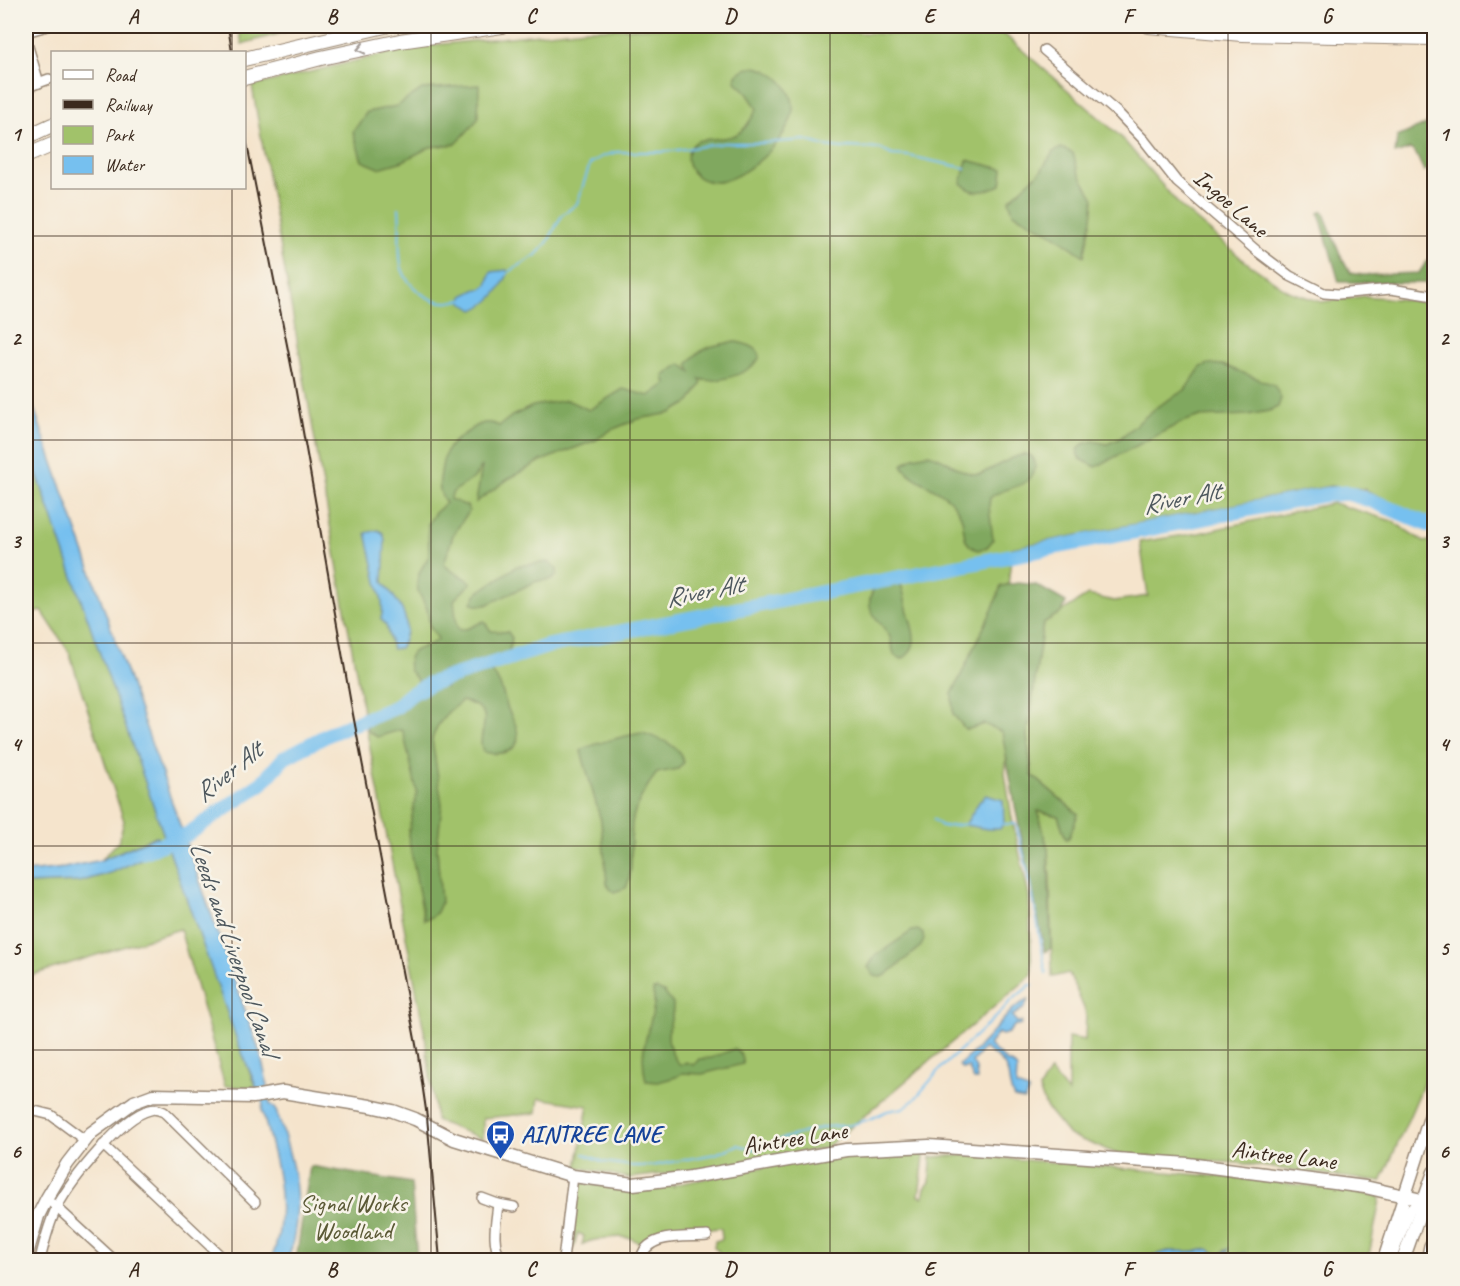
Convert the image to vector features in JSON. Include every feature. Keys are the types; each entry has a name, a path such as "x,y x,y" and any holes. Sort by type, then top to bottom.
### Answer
{"highway":[{"path":"246,59 385,26"},
{"path":"246,78 400,41 502,26"},
{"path":"1149,26 1242,34 1434,38"},
{"path":"26,137 51,125"},
{"path":"26,156 51,145"}],"main road":[{"name":"Aintree Lane","path":"26,1257 38,1216 47,1198 67,1164 91,1133 142,1098 153,1095 213,1097 256,1096 283,1092 325,1098 393,1111 415,1119 454,1140 573,1176 633,1184 691,1177 846,1150 928,1146 1188,1164 1338,1182 1430,1202"},
{"path":"1384,1260 1434,1106"},
{"path":"1403,1260 1430,1202 1434,1172"}],"street":[{"path":"26,32 46,26"},
{"path":"26,40 34,84 49,79"},
{"name":"Ingoe Lane","path":"1044,50 1119,114 1176,182 1258,252 1290,276 1324,293 1391,290 1434,296"},
{"path":"40,1260 57,1207 103,1144 129,1122 149,1110 157,1109 164,1112 255,1202"},
{"path":"35,1111 51,1115 86,1141"},
{"path":"103,1144 225,1260"},
{"path":"563,1260 573,1176"},
{"path":"47,1198 114,1260"},
{"path":"482,1198 513,1207"},
{"path":"1391,1260 1410,1210 1417,1203 1430,1202"},
{"path":"498,1204 494,1232 495,1251 501,1260"},
{"path":"641,1260 646,1247 655,1241 707,1236"},
{"path":"1426,1260 1434,1236"}],"green space":[{"path":"238,26 290,26 295,29 242,44"},
{"path":"733,26 928,36 1004,34 1121,137 1181,207 1246,262 1288,291 1321,302 1365,296 1417,301 1434,306 1434,518 1429,520 1364,489 1330,486 1012,548 1008,587 1010,723 1005,773 1012,819 1029,896 1032,975 826,1148 715,1168 629,1178 577,1167 588,1106 539,1098 537,1113 483,1118 483,1139 436,1121 425,1036 365,722 252,86 413,47 586,29"},
{"path":"755,67 773,74 783,82 790,93 793,112 788,125 770,151 743,172 718,182 702,179 690,169 688,155 691,148 697,141 730,137 742,131 747,125 757,108 745,90 735,81 736,75 745,69"},
{"path":"479,85 478,119 456,144 430,147 403,161 379,168 362,161 353,132 367,112 397,106 422,89"},
{"path":"1427,124 1431,132 1434,131 1434,167 1424,171 1415,152 1410,149 1395,154 1397,137"},
{"path":"1061,148 1073,153 1078,171 1094,199 1084,256 1054,235 1013,213 1009,200 1041,171 1053,152"},
{"path":"967,160 1003,169 1001,185 980,192 966,187 961,183"},
{"path":"1323,211 1342,259 1351,273 1363,275 1419,273 1426,262 1434,258 1434,286 1424,283 1339,282 1319,213"},
{"path":"736,342 752,347 759,354 757,361 750,368 724,379 699,379 702,383 690,402 671,413 638,419 611,430 596,440 541,461 510,478 476,502 482,466 474,478 453,492 450,499 467,506 469,511 453,535 444,564 471,583 454,600 457,627 460,630 469,628 484,621 491,631 508,632 512,638 508,656 445,676 443,670 443,675 420,683 409,670 410,656 417,649 438,639 430,627 427,609 418,591 417,581 429,556 428,524 434,514 446,503 441,494 440,482 443,460 450,446 480,424 490,423 499,426 512,416 533,406 567,400 589,410 623,389 649,396 666,384 664,376 681,364 691,372 688,364 703,350 715,345"},
{"path":"1209,364 1223,365 1274,385 1281,398 1278,407 1248,415 1197,417 1180,423 1096,467 1080,459 1078,450 1083,444 1093,441 1107,444 1119,439 1158,406 1185,390 1201,367"},
{"path":"26,443 257,1088 225,1086 180,929 26,977 26,884 79,882 113,872 156,836 101,860 119,841 124,821 69,652 42,611 26,614"},
{"path":"928,454 972,474 984,473 1019,456 1032,457 1035,466 1033,473 1025,482 990,498 993,540 987,547 978,550 969,545 965,538 961,517 952,502 940,492 912,476 902,465 914,457"},
{"path":"1333,503 1392,521 1424,542 1434,540 1434,1046 1421,1090 1381,1182 1238,1163 1120,1155 1069,1135 1046,1107 1039,1089 1050,1071 1068,1093 1068,1037 1085,1040 1086,1013 1069,973 1052,977 1048,849 1038,811 1058,816 1078,814 1032,775 1027,736 1043,623 1088,595 1114,601 1148,596 1140,542 1199,533"},
{"path":"549,562 557,569 557,575 553,579 537,581 486,605 472,603 477,593 517,566"},
{"path":"899,580 914,636 912,648 902,659 895,656 890,637 870,608 871,594 876,585"},
{"path":"1018,583 1036,585 1066,602 1062,612 1043,623 1027,736 1032,775 1078,814 1069,838 1066,839 1058,816 1038,811 1048,849 1051,948 1045,952 1002,732 984,724 966,730 953,714 952,694 993,608 1001,586"},
{"path":"491,671 499,684 516,726 517,742 514,747 504,752 483,752 481,744 484,716 481,710 474,705 462,701 449,711 438,725 432,739 442,804 437,848 441,903 432,917 424,920 408,835 417,792 403,731 377,737 368,731 365,722 399,708 432,686 444,684 446,689 446,684"},
{"path":"643,733 673,746 684,762 678,769 657,773 643,794 633,818 629,879 626,888 614,892 607,883 601,821 581,751 600,743"},
{"path":"918,930 923,934 924,940 921,946 886,975 874,976 868,967 875,956 912,931"},
{"path":"653,990 664,992 673,1004 668,1038 672,1053 678,1063 681,1065 686,1062 694,1065 699,1059 711,1058 734,1049 741,1055 743,1064 702,1074 682,1073 658,1082 646,1081 644,1050 654,1005"},
{"path":"923,1152 919,1196 923,1197 925,1188 930,1182 931,1157 968,1155 1248,1179 1339,1189 1379,1196 1380,1200 1368,1260 1244,1260 1240,1254 1230,1258 1225,1250 1223,1254 1217,1254 1208,1249 1187,1253 1167,1251 1137,1260 721,1260 719,1252 714,1247 715,1241 722,1239 721,1228 667,1232 648,1239 641,1245 631,1238 618,1237 582,1245 584,1236 578,1233 574,1247 569,1247 578,1182 621,1188 672,1186 674,1188 673,1185 809,1158"},
{"name":"Signal Works Woodland","path":"310,1166 411,1183 417,1260 296,1260"}],"water":[{"path":"507,270 508,274 502,285 485,304 474,310 462,302 463,296 487,285 491,272"},
{"path":"26,386 260,1053 270,1104 275,1108 288,1146 297,1202 293,1240 288,1260 271,1260 277,1242 281,1204 276,1167 262,1111 263,1103 238,1043 26,443"},
{"path":"378,530 383,533 385,540 383,582 400,605 406,621 405,638 400,648 392,649 386,625 381,619 382,600 366,533"},
{"path":"986,795 1003,800 1004,822 1000,829 965,825"},
{"path":"157,836 162,849 113,872 79,882 26,884 26,872 64,868 101,860"},
{"path":"1029,998 1023,1009 1012,1016 1017,1022 1022,1022 1021,1025 1015,1025 1008,1033 1002,1035 998,1033 989,1045 1017,1069 1016,1086 1029,1092 1024,1100 1014,1098 1005,1066 984,1048 972,1062 976,1069 977,1080 974,1080 968,1067 962,1069 959,1065 978,1048 1012,1010"},
{"path":"1208,1249 1217,1254 1223,1254 1228,1249 1227,1255 1230,1258 1245,1253 1245,1259 1136,1260 1165,1252"}],"waterway":[{"path":"506,274 536,255 547,243 562,215 577,204 590,164 616,152 664,152 724,143 805,140 825,146 881,149 892,155 909,156 965,168"},
{"path":"399,208 399,247 402,269 413,287 425,296 438,301 463,300"},
{"name":"River Alt","path":"143,852 188,834 262,783 284,758 331,733 396,707 411,694 429,684 548,646 1323,495 1347,493 1370,500 1434,527"},
{"path":"933,819 943,827 966,824"},
{"path":"1003,824 1016,824 1031,885 1046,974"},
{"path":"584,1154 604,1162 651,1166 715,1154 738,1145 753,1149 765,1148 781,1139 824,1127 851,1125 887,1111 903,1108 914,1100 941,1068 1008,1004 1030,985 1033,985"}],"railway":[{"path":"228,26 232,51"},
{"path":"246,139 293,375 351,704 418,1055 427,1117 440,1260"}],"place":[{"name":"AINTREE LANE","path":"500,1160"}],"water label":[{"name":"Leeds and Liverpool Canal","path":"234,948"}]}
